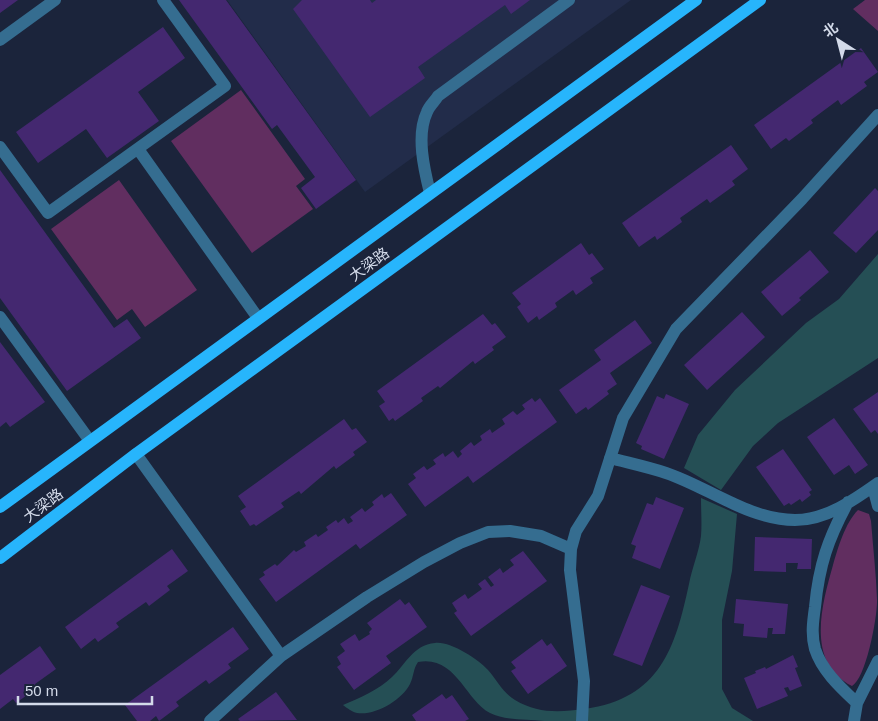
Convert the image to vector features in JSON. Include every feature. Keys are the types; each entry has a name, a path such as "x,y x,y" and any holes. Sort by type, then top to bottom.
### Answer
{"main road":[{"name":"大梁路","path":"0,507 696,0"},
{"name":"大梁路","path":"0,558 136,454 760,0"}],"street":[{"path":"0,40 55,0"},
{"path":"0,146 48,213 225,86 163,0"},
{"path":"430,193 422,132 426,112 438,96 569,0"},
{"path":"582,721 584,681 570,570 571,549 576,530 598,496 623,418 676,329 802,199 878,115"},
{"path":"138,149 258,318"},
{"path":"0,317 90,441"},
{"path":"136,454 280,656"},
{"path":"610,458 666,473 752,511 778,519 808,518 824,514 875,485 878,506"},
{"path":"848,502 832,530 818,572 812,632 815,649 822,663 843,690 857,703"},
{"path":"210,721 280,656 367,597 424,562 488,532 510,531 541,536 571,549"},
{"path":"854,721 857,703 878,661"}],"shaded area":[{"path":"227,0 631,0 365,192"},
{"path":"865,0 878,0 878,31 853,9"},
{"path":"241,90 305,179 296,186 313,209 252,253 171,141"},
{"path":"119,180 197,290 145,327 132,309 117,320 51,229"},
{"path":"878,254 878,358 778,423 753,446 721,490 684,468 698,435 735,390 806,323 839,299"},
{"path":"701,498 737,514 732,571 722,620 722,689 732,708 753,721 544,721 496,716 481,707 451,672 442,665 431,662 418,662 406,690 387,706 364,713 355,712 343,705 381,686 392,677 415,651 435,643 448,645 471,656 488,670 511,697 532,708 549,711 585,709 610,703 631,694 647,682 660,667 670,649 684,608 700,542"},
{"path":"858,510 869,514 871,521 877,607 866,660 862,672 852,686 837,676 828,663 822,648 821,632 825,597 837,551 853,515"}],"building":[{"path":"0,0 18,0 0,13"},
{"path":"179,0 226,0 356,180 316,209 301,188 315,177 277,125 272,129"},
{"path":"302,0 370,0 372,3 376,0 530,0 511,14 505,5 418,67 425,78 370,117 293,9"},
{"path":"163,27 185,58 138,92 159,121 107,158 86,129 38,163 16,132"},
{"path":"861,48 878,72 864,82 867,86 841,105 838,100 811,120 813,123 789,141 786,138 771,149 754,125"},
{"path":"731,145 748,169 732,181 735,185 710,203 707,199 680,218 682,222 657,240 655,236 639,247 622,223"},
{"path":"0,170 114,328 127,319 141,338 67,391 0,298"},
{"path":"875,188 878,191 878,230 856,253 833,233"},
{"path":"581,243 589,255 592,253 604,269 590,278 593,283 576,295 573,290 555,303 557,307 539,320 537,316 528,323 517,307 521,304 512,293"},
{"path":"810,250 829,272 799,298 801,300 782,316 761,292"},
{"path":"742,312 765,337 707,390 684,365"},
{"path":"483,314 492,325 495,323 506,337 492,347 494,350 475,364 473,361 440,388 438,386 421,398 423,401 395,421 393,418 389,421 379,406 385,402 377,391"},
{"path":"635,320 652,343 610,373 617,384 607,391 609,394 588,410 586,407 576,414 559,390 601,360 594,350"},
{"path":"0,342 45,402 10,427 6,422 0,427"},
{"path":"878,392 878,434 875,430 871,433 853,409"},
{"path":"666,394 689,404 664,459 641,449 642,446 636,443 657,396 664,399"},
{"path":"532,398 535,402 540,398 557,422 473,483 468,476 425,507 408,484 416,478 413,474 424,466 427,470 436,464 433,460 443,453 445,457 453,451 458,458 462,454 460,451 471,442 474,446 482,440 480,436 490,429 492,433 505,424 502,419 513,411 517,415 525,409 522,405"},
{"path":"834,418 868,465 855,474 849,465 834,475 807,437"},
{"path":"344,419 352,430 356,428 367,442 353,452 355,455 336,469 334,466 301,494 299,491 281,503 284,507 256,526 254,524 250,526 240,511 246,507 238,496"},
{"path":"783,449 812,490 809,492 811,495 802,502 800,499 791,505 789,503 784,506 756,467"},
{"path":"391,493 407,515 360,549 356,544 276,602 259,579 265,575 263,572 275,564 277,566 294,550 296,552 306,546 304,542 316,534 318,537 328,530 326,527 336,520 338,523 344,518 348,524 353,521 350,517 362,508 365,512 374,505 372,502 382,494 384,498"},
{"path":"656,497 684,508 660,569 632,558 636,546 631,544 647,503 653,505"},
{"path":"755,537 812,539 811,569 797,569 798,563 786,563 786,572 754,571"},
{"path":"172,549 188,571 167,586 170,590 149,606 146,602 116,623 119,627 98,642 95,638 81,649 65,627"},
{"path":"523,551 547,581 471,636 454,613 457,611 452,603 465,594 468,599 482,589 478,584 485,579 491,587 494,585 488,577 500,568 503,573 514,565 510,560"},
{"path":"641,585 670,596 642,666 613,655"},
{"path":"400,599 405,605 409,602 427,627 386,656 391,663 354,690 337,667 341,664 337,657 345,651 340,644 355,634 359,641 370,634 369,632 372,629 367,623"},
{"path":"736,599 788,604 785,634 772,634 773,628 768,628 767,638 743,636 744,624 734,623"},
{"path":"233,627 249,649 228,664 231,668 209,684 206,680 176,702 179,706 159,721 156,716 150,721 137,721 125,705"},
{"path":"542,639 547,646 551,643 567,666 528,694 511,671 516,668 511,662"},
{"path":"40,646 56,669 35,684 37,688 16,703 13,699 0,709 0,675"},
{"path":"793,655 798,667 795,668 802,686 790,691 788,687 784,688 788,696 757,709 744,678 756,673 755,671 765,667 766,669"},
{"path":"276,692 297,720 240,721 238,719"},
{"path":"442,694 446,699 452,695 469,719 465,721 416,721 412,715"}]}
